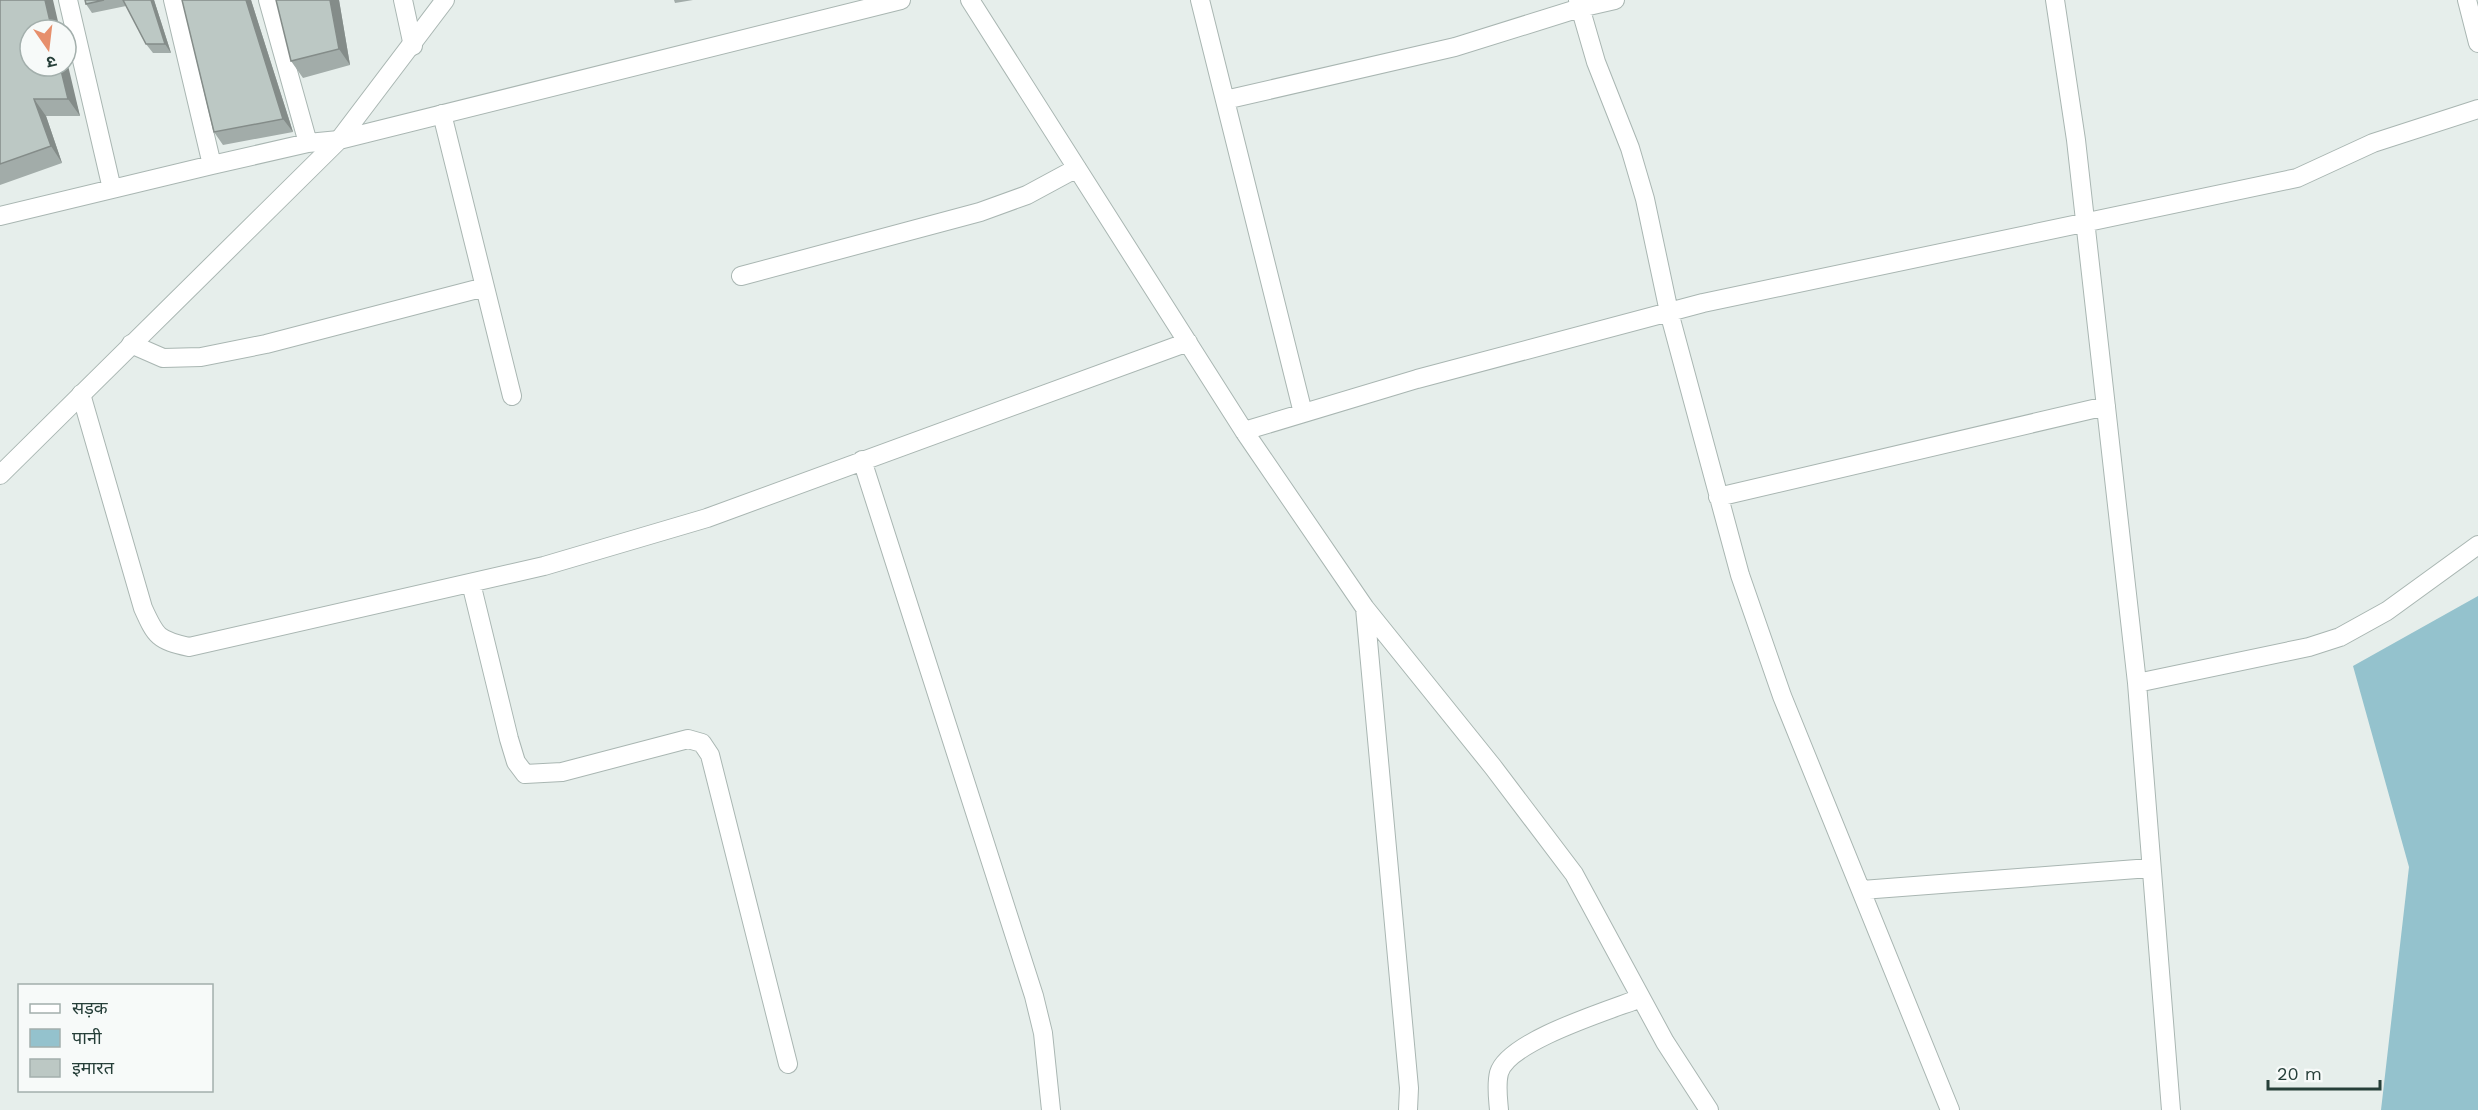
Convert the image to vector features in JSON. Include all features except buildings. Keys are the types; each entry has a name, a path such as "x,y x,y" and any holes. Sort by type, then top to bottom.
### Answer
{"street":[{"path":"68,0 112,189"},
{"path":"173,0 212,165"},
{"path":"268,0 308,143"},
{"path":"403,0 413,46"},
{"path":"0,475 339,140 413,46 445,0"},
{"path":"0,216 308,143 339,140 901,0"},
{"path":"970,0 1244,431 1365,608 1493,766 1574,874 1665,1042 1708,1110"},
{"path":"1200,0 1303,413"},
{"path":"1225,100 1455,47 1579,4 1615,0"},
{"path":"2055,0 2086,222 2137,683 2171,1110"},
{"path":"2467,0 2478,43"},
{"path":"1579,4 1596,62 1630,148 1645,199 1669,312 1740,575 1782,696 1950,1110"},
{"path":"1244,431 1429,376 1669,312 2297,178 2373,143 2478,109"},
{"path":"442,114 512,396"},
{"path":"741,276 980,212 1027,195 1077,168"},
{"path":"131,344 163,358 177,360 201,357 266,344 485,287"},
{"path":"81,394 143,608 152,628 164,642 189,647 544,566 707,518 1188,342"},
{"path":"1718,497 2106,406"},
{"path":"862,460 1034,996 1042,1033 1051,1110"},
{"path":"2137,683 2309,647 2340,638 2387,611 2478,544"},
{"path":"471,583 509,739 516,762 525,774 562,772 688,739 702,743 710,755 788,1064"},
{"path":"1365,608 1409,1088 1408,1110"},
{"path":"1862,890 2150,868"},
{"path":"1499,1110 1499,1071 1510,1055 1530,1042 1641,998"}],"water":[{"path":"2478,596 2478,1110 2381,1110 2409,867 2353,666"}]}
